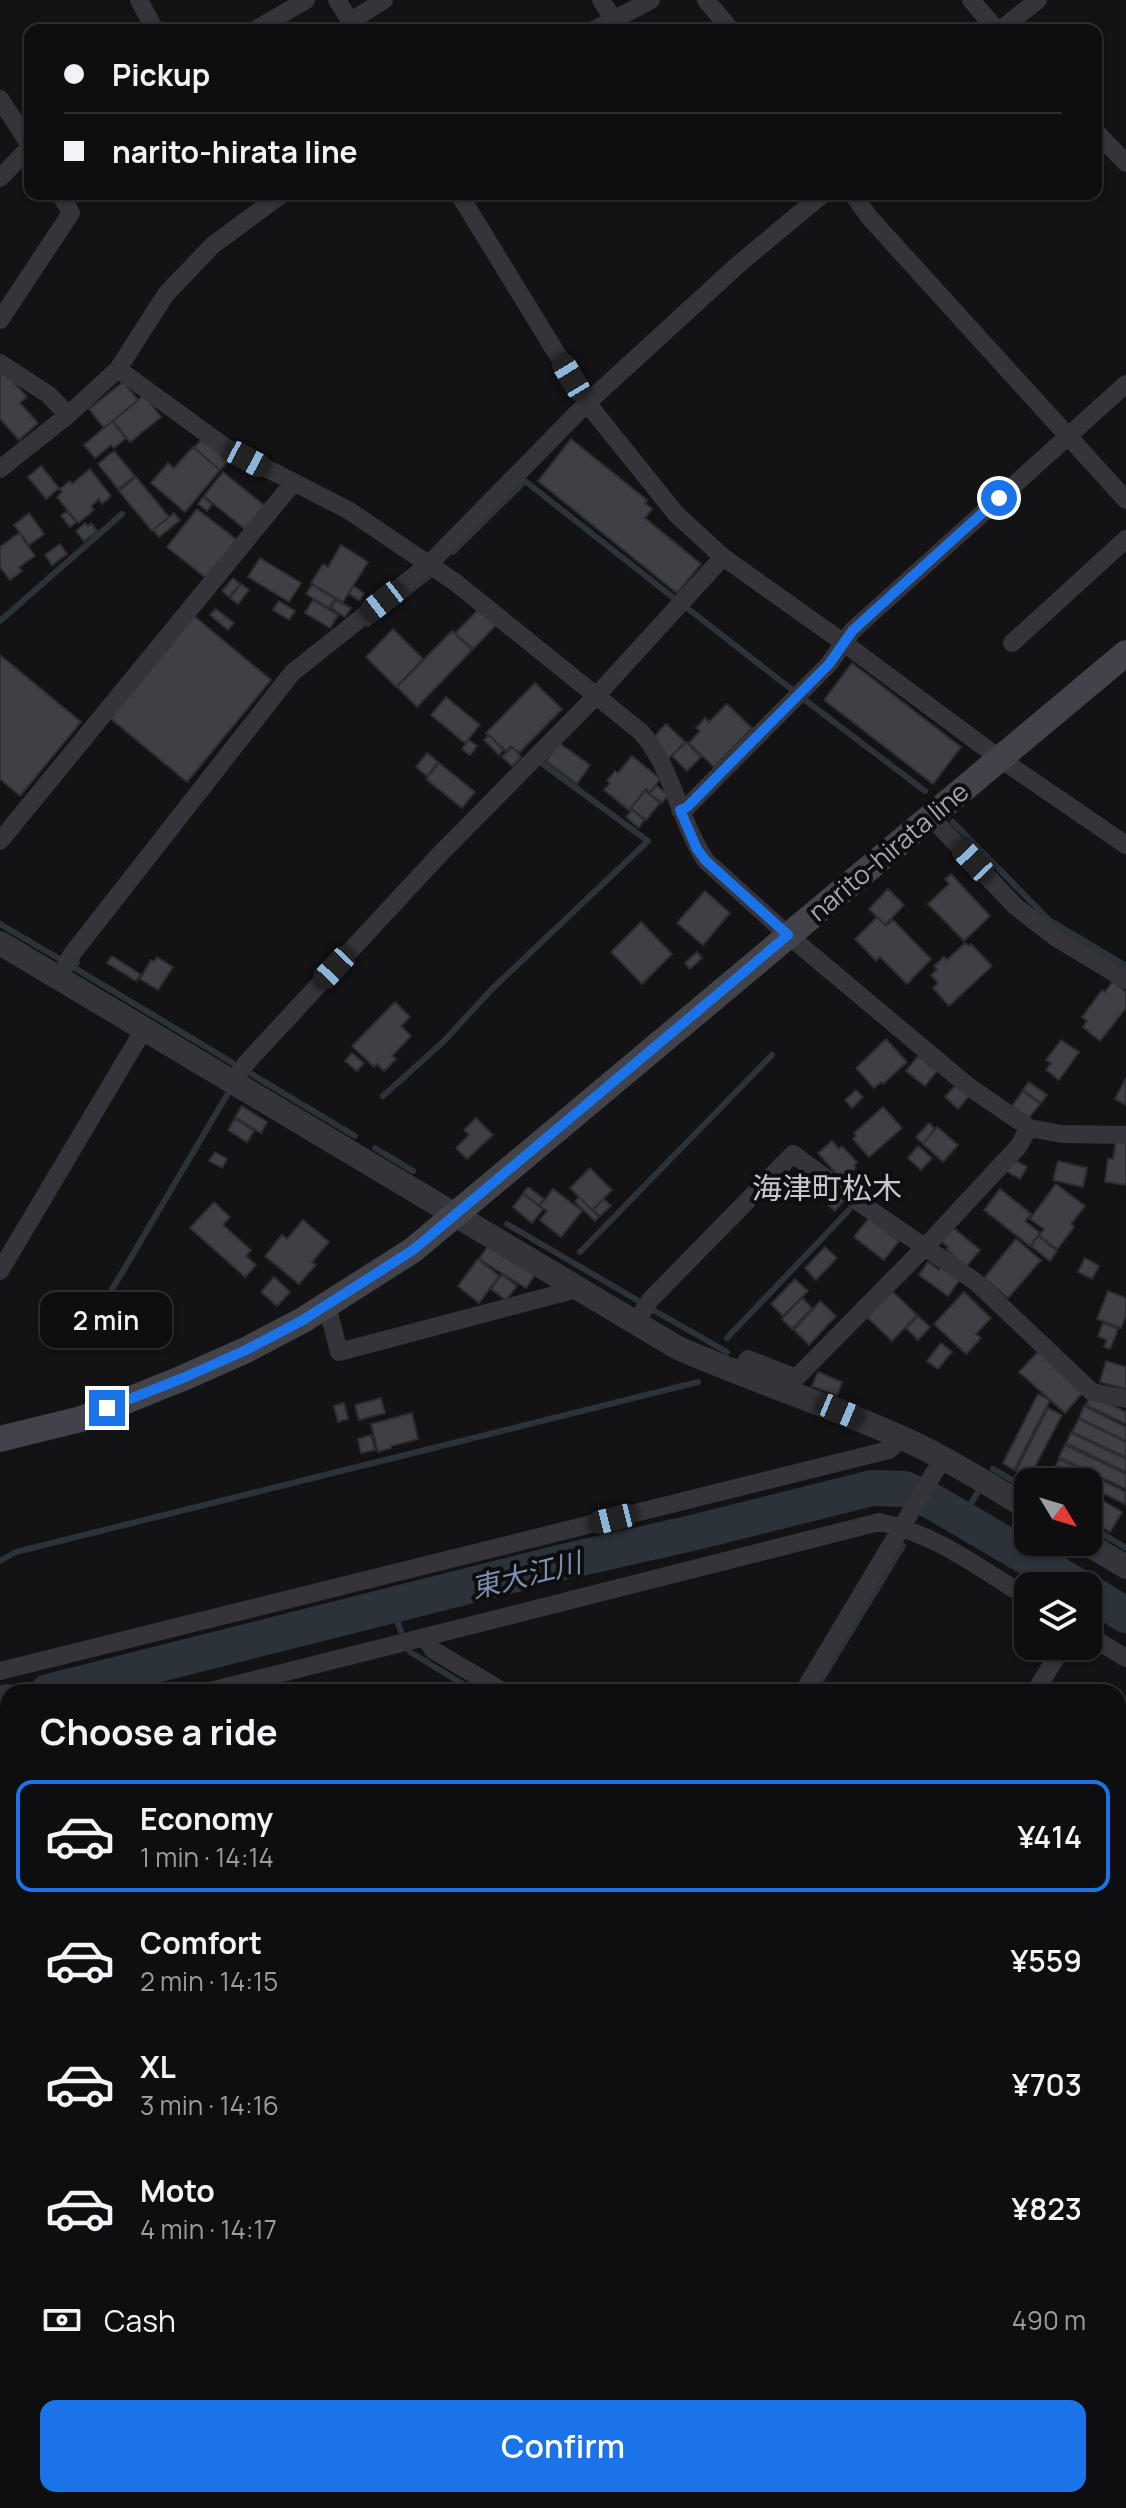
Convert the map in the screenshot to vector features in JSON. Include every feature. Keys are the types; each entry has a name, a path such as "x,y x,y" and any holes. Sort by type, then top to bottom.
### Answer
{"main road":[{"name":"narito-hirata line","path":"0,1439 81,1419 246,1350 327,1305 413,1250 1126,653"}],"street":[{"path":"139,0 152,24"},
{"path":"265,24 306,0"},
{"path":"337,0 353,24"},
{"path":"356,24 384,0"},
{"path":"601,0 614,20"},
{"path":"606,24 651,0"},
{"path":"706,0 726,24"},
{"path":"971,0 993,24"},
{"path":"1006,24 1038,0"},
{"path":"0,99 24,137"},
{"path":"1102,138 1125,159"},
{"path":"0,178 24,152"},
{"path":"0,320 71,213 63,200"},
{"path":"463,200 587,403 676,514 723,557 999,758 1126,845"},
{"path":"59,977 72,954 292,673 429,564 587,403 740,263 816,200"},
{"path":"857,200 869,217 1126,500"},
{"path":"0,469 68,415 118,369 166,294 252,202"},
{"path":"0,363 49,395 68,415"},
{"path":"118,369 225,447 348,510 455,582 641,732 656,748 697,849 706,861 788,935 968,1086 1029,1128 1062,1134 1126,1135"},
{"path":"680,810 698,796 829,664 853,630 1126,384"},
{"path":"0,841 293,483"},
{"path":"1012,643 1126,539"},
{"path":"232,1081 430,864 597,695 723,557"},
{"path":"930,816 1015,906 1055,937 1126,980"},
{"path":"0,943 678,1348 903,1438 940,1462 1014,1501"},
{"path":"0,1271 144,1029"},
{"path":"738,1374 748,1359 796,1378 926,1246 1018,1147 1029,1128"},
{"path":"635,1323 651,1299 793,1154 976,1282 1092,1392 1126,1399"},
{"path":"327,1305 339,1352 577,1289"},
{"path":"0,1671 889,1450 903,1438"},
{"path":"808,1684 940,1462"},
{"path":"267,1684 425,1637 879,1522 905,1523 1014,1589"},
{"path":"1102,1553 1126,1567"},
{"path":"425,1637 433,1650 490,1684"},
{"path":"1102,1643 1126,1658"},
{"path":"1040,1684 1054,1660"}],"building":[{"path":"0,367 27,397 20,403 38,423 19,440 0,419"},
{"path":"123,382 138,400 104,428 89,409"},
{"path":"144,395 161,417 130,442 113,421"},
{"path":"112,421 126,438 95,458 84,445"},
{"path":"202,439 228,461 220,470 194,448"},
{"path":"571,439 647,500 645,503 652,509 645,518 701,564 677,593 538,481"},
{"path":"193,447 220,470 185,512 151,483 168,463 174,468"},
{"path":"114,451 135,476 118,489 98,464"},
{"path":"41,466 59,488 46,499 28,477"},
{"path":"90,469 111,496 102,504 99,499 91,506 94,510 78,523 57,497 62,492 60,489 70,481 72,484"},
{"path":"223,472 265,506 246,530 204,496"},
{"path":"136,477 169,517 152,531 119,491"},
{"path":"203,497 212,504 207,511 198,504"},
{"path":"197,509 237,540 206,578 167,547"},
{"path":"67,511 76,522 70,527 61,516"},
{"path":"29,513 44,534 29,545 14,525"},
{"path":"174,513 180,520 159,537 153,530"},
{"path":"85,523 88,526 91,523 97,531 84,541 76,531"},
{"path":"19,533 35,556 19,567 22,571 10,580 0,567 0,547"},
{"path":"60,544 67,554 52,565 45,555"},
{"path":"341,545 368,562 343,602 311,583 323,564 328,567"},
{"path":"260,558 301,583 289,602 248,577"},
{"path":"233,578 240,584 229,597 222,591"},
{"path":"241,584 249,590 238,604 230,598"},
{"path":"312,585 335,599 329,608 306,594"},
{"path":"353,586 364,593 360,601 349,594"},
{"path":"313,600 338,615 330,628 305,613"},
{"path":"336,600 351,608 345,617 331,608"},
{"path":"279,601 295,611 289,620 273,610"},
{"path":"216,609 234,623 228,630 210,615"},
{"path":"479,609 496,625 473,649 455,633"},
{"path":"194,616 271,680 187,782 110,718"},
{"path":"393,629 423,659 396,687 366,657"},
{"path":"452,631 472,650 417,707 397,687"},
{"path":"0,655 81,722 20,796 0,779"},
{"path":"852,663 961,747 933,784 824,700"},
{"path":"535,683 562,709 519,753 511,746 506,751 486,733"},
{"path":"446,697 480,725 465,743 431,715"},
{"path":"727,704 752,728 714,767 689,743 700,731 696,728 705,718 709,722"},
{"path":"666,724 685,742 667,760 655,736"},
{"path":"489,735 503,750 499,755 484,740"},
{"path":"469,740 477,746 470,755 462,749"},
{"path":"686,742 701,757 687,771 672,756"},
{"path":"559,743 590,765 577,784 546,761"},
{"path":"512,747 521,757 512,766 502,757"},
{"path":"427,753 438,762 427,776 416,767"},
{"path":"632,756 660,779 650,792 646,789 629,810 604,790 615,771 618,773"},
{"path":"439,763 475,792 462,808 426,779"},
{"path":"656,785 668,795 662,803 650,794"},
{"path":"645,791 660,803 646,820 631,808"},
{"path":"632,810 644,820 639,828 626,817"},
{"path":"951,874 990,916 964,941 928,904 949,884 945,879"},
{"path":"888,889 904,905 885,925 869,909"},
{"path":"705,891 730,913 703,945 677,923"},
{"path":"877,917 886,926 893,920 931,959 907,984 880,957 876,961 855,939"},
{"path":"641,922 672,954 642,984 611,952"},
{"path":"965,943 971,944 992,966 949,1006 933,988 938,983 931,975 937,970 934,966 944,957 947,960"},
{"path":"697,952 702,958 690,969 685,963"},
{"path":"112,956 140,974 136,981 107,963"},
{"path":"157,957 173,967 158,990 140,979 151,960 154,962"},
{"path":"1113,981 1126,992 1126,1008 1100,1041 1083,1027 1087,1021 1082,1017 1102,990 1105,992"},
{"path":"395,1002 410,1017 401,1026 411,1036 392,1056 396,1059 384,1071 377,1064 374,1067 352,1046"},
{"path":"886,1039 907,1062 883,1084 881,1082 874,1088 856,1068"},
{"path":"1061,1040 1079,1052 1059,1080 1046,1070 1051,1063 1046,1060"},
{"path":"352,1053 364,1063 357,1071 345,1061"},
{"path":"918,1056 937,1071 925,1086 906,1071"},
{"path":"1126,1078 1126,1105 1115,1099"},
{"path":"1029,1082 1047,1095 1041,1103 1023,1090"},
{"path":"956,1085 969,1096 958,1109 945,1097"},
{"path":"856,1090 863,1097 852,1108 845,1100"},
{"path":"1023,1091 1040,1104 1029,1118 1012,1106"},
{"path":"242,1106 267,1122 261,1133 235,1117"},
{"path":"883,1107 902,1128 869,1157 853,1139 856,1136 854,1133"},
{"path":"476,1118 493,1135 467,1159 456,1148 469,1135 464,1130"},
{"path":"235,1119 254,1131 247,1142 228,1130"},
{"path":"929,1123 935,1129 923,1144 916,1137"},
{"path":"937,1127 958,1145 943,1162 923,1144"},
{"path":"832,1141 839,1149 842,1146 857,1162 856,1168 842,1180 818,1153"},
{"path":"1116,1141 1126,1143 1126,1185 1105,1182 1108,1159 1113,1159"},
{"path":"918,1146 932,1158 921,1170 908,1158"},
{"path":"215,1152 227,1159 222,1168 209,1161"},
{"path":"1013,1159 1027,1167 1020,1179 1006,1171"},
{"path":"1058,1161 1087,1168 1083,1187 1053,1180"},
{"path":"590,1168 612,1190 592,1210 570,1188"},
{"path":"1056,1184 1085,1206 1057,1249 1039,1236 1044,1229 1030,1219"},
{"path":"528,1187 544,1199 539,1205 523,1193"},
{"path":"553,1189 582,1211 561,1237 540,1220 547,1211 540,1206"},
{"path":"1000,1189 1031,1214 1025,1221 1040,1233 1030,1246 984,1210"},
{"path":"523,1194 543,1209 532,1223 513,1207"},
{"path":"837,1195 844,1200 835,1211 828,1205"},
{"path":"579,1197 599,1217 595,1221 575,1202"},
{"path":"604,1199 611,1206 600,1216 593,1210"},
{"path":"214,1202 230,1217 223,1225 251,1250 246,1256 256,1265 245,1277 190,1228"},
{"path":"869,1218 899,1241 884,1260 854,1237"},
{"path":"303,1220 329,1242 312,1262 316,1265 299,1284 265,1256 282,1235 287,1239"},
{"path":"951,1226 980,1250 966,1267 940,1240"},
{"path":"1038,1236 1057,1251 1050,1261 1031,1246"},
{"path":"1016,1239 1041,1260 1008,1298 984,1278"},
{"path":"488,1246 535,1275 526,1288 479,1259"},
{"path":"825,1247 837,1258 816,1280 805,1268"},
{"path":"1085,1258 1099,1266 1092,1279 1078,1272"},
{"path":"478,1259 499,1276 479,1303 458,1286"},
{"path":"928,1262 939,1270 942,1265 961,1278 948,1296 919,1275"},
{"path":"502,1275 517,1286 506,1300 491,1289"},
{"path":"274,1277 290,1292 277,1306 261,1292"},
{"path":"795,1279 808,1291 783,1316 771,1304"},
{"path":"892,1291 917,1315 892,1341 867,1317"},
{"path":"1108,1291 1126,1298 1126,1315 1121,1328 1097,1319"},
{"path":"964,1292 991,1318 976,1334 981,1338 966,1354 934,1324"},
{"path":"802,1298 812,1308 792,1329 782,1319"},
{"path":"820,1301 836,1316 809,1345 794,1330"},
{"path":"918,1316 930,1327 918,1340 906,1328"},
{"path":"1103,1323 1118,1329 1110,1349 1104,1347 1107,1340 1098,1336"},
{"path":"941,1343 952,1352 938,1369 927,1361"},
{"path":"1039,1351 1084,1391 1065,1413 1019,1372"},
{"path":"1106,1361 1126,1367 1126,1389 1100,1382"},
{"path":"818,1372 842,1382 837,1396 812,1386"},
{"path":"1038,1394 1050,1400 1014,1470 1003,1463"},
{"path":"1091,1395 1126,1412 1126,1424 1086,1405"},
{"path":"381,1398 385,1413 359,1420 355,1405"},
{"path":"344,1403 348,1419 338,1422 334,1406"},
{"path":"1084,1406 1126,1427 1126,1441 1079,1418"},
{"path":"1048,1408 1062,1415 1034,1468 1018,1468"},
{"path":"412,1413 418,1439 378,1452 371,1424"},
{"path":"1079,1419 1126,1442 1126,1457 1072,1432"},
{"path":"1071,1433 1126,1459 1126,1472 1066,1443"},
{"path":"371,1435 375,1450 361,1453 358,1439"},
{"path":"1065,1445 1126,1474 1126,1489 1102,1478 1102,1468 1082,1468 1059,1457"},
{"path":"1059,1459 1077,1468 1055,1468"},
{"path":"1102,1480 1126,1492 1125,1504 1102,1493"},
{"path":"1102,1500 1122,1512 1110,1532 1102,1527"}],"waterway":[{"path":"453,552 525,481 675,599"},
{"path":"0,621 122,514"},
{"path":"368,624 428,577"},
{"path":"687,608 795,692"},
{"path":"805,700 925,791"},
{"path":"383,1096 443,1042 492,989 648,841 543,764"},
{"path":"953,822 1049,920 1126,966"},
{"path":"0,924 58,958"},
{"path":"77,963 73,967 233,1063"},
{"path":"580,1252 772,1055"},
{"path":"250,1073 355,1136"},
{"path":"104,1303 227,1095"},
{"path":"375,1148 413,1171"},
{"path":"727,1338 849,1210"},
{"path":"507,1224 637,1300"},
{"path":"653,1310 727,1352"},
{"path":"0,1561 16,1552 698,1382"},
{"path":"993,1469 1014,1481"},
{"name":"東大江川","path":"80,1684 872,1488 905,1489 1053,1572"},
{"path":"962,1518 978,1492"},
{"path":"1102,1533 1126,1548"},
{"path":"819,1684 903,1546"},
{"name":"東大江川","path":"1102,1600 1126,1615"},
{"path":"391,1607 401,1631"},
{"path":"408,1647 410,1652 463,1684"}],"district":[{"name":"海津町松木","path":"827,1187"}],"route":[{"path":"107,1408 246,1350 303,1320 413,1250 788,935 706,861 697,849 680,810 687,807 829,664 853,630 999,498"}]}
